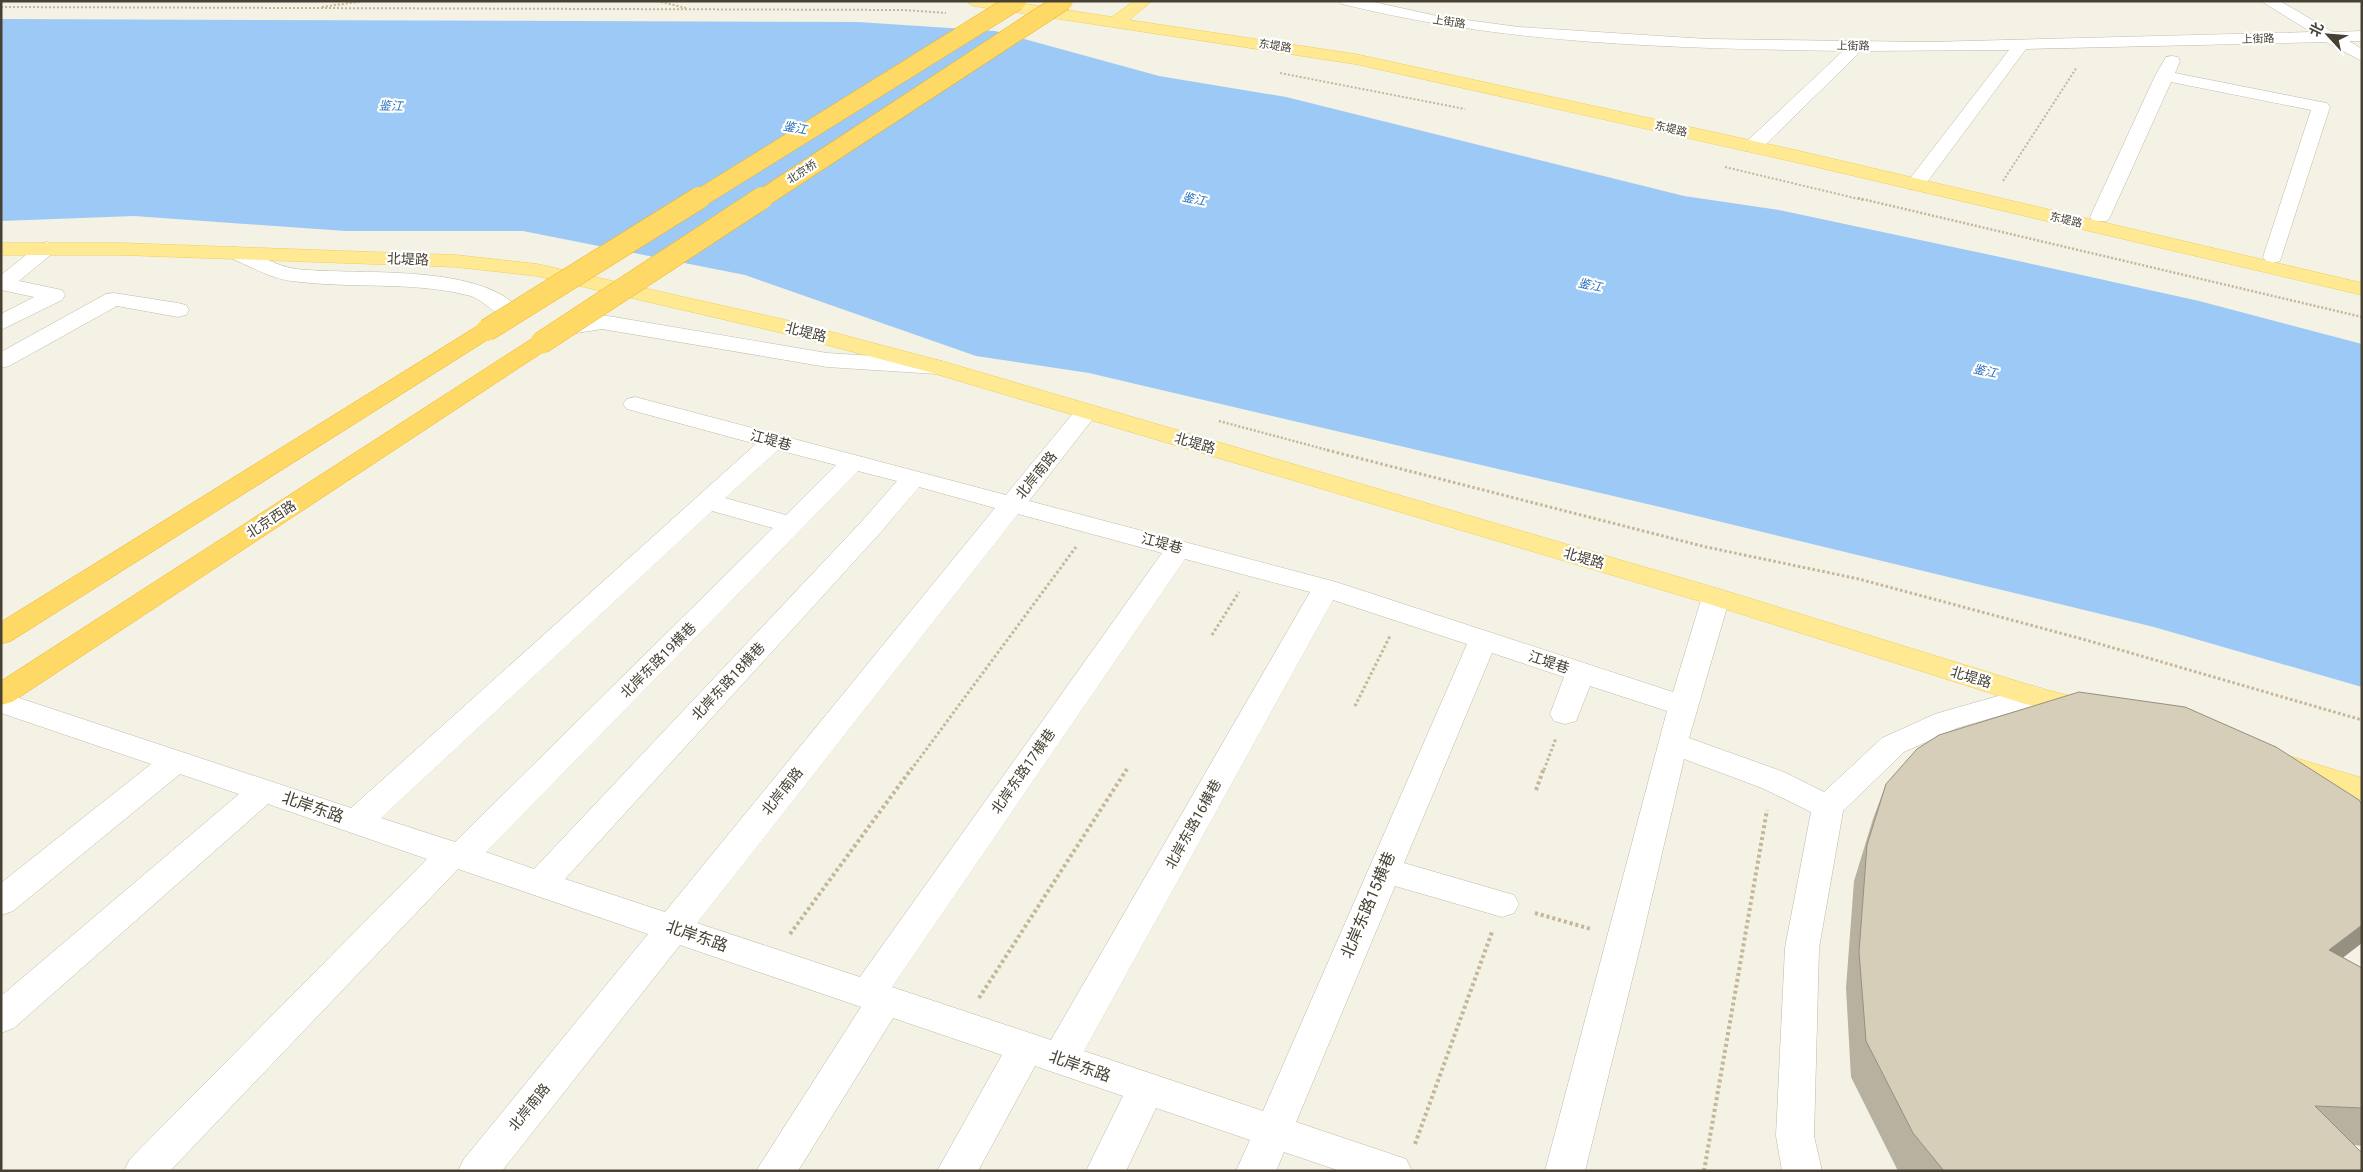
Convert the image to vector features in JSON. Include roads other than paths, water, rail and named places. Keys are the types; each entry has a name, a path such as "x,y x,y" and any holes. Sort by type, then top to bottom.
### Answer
{"highway":[{"path":"1,635 512,314 1016,1"},
{"name":"北京桥","path":"541,343 1064,1"},
{"name":"北京西路","path":"1,695 541,343"}],"main road":[{"name":"东堤路","path":"974,1 1121,19"},
{"name":"东堤路","path":"1032,1 1121,19 1355,59 1755,142 2362,288"},
{"path":"1121,19 1144,1"},
{"name":"东堤路","path":"1918,180 1996,192 2362,277"},
{"name":"北堤路","path":"1,249 47,248 456,261 537,270 786,327 937,367 1716,597 2033,696 2110,716"},
{"path":"2269,761 2362,789"}],"street":[{"name":"上街路","path":"1347,1 1437,21 1519,32 1707,44 1857,46 2021,45 2362,36"},
{"path":"2269,1 2362,56"},
{"path":"2100,217 2180,41"},
{"path":"1918,180 2021,45"},
{"path":"1755,142 1857,46"},
{"path":"2164,76 2321,107 2273,257"},
{"path":"2,285 47,248"},
{"path":"236,253 291,275 426,282 467,288 485,293 512,314"},
{"path":"1,323 54,295 2,285"},
{"path":"1,361 114,299 178,310"},
{"path":"564,328 602,322 827,360 937,367"},
{"name":"江堤巷","path":"635,404 1013,503 1326,588 1683,706"},
{"name":"北岸南路","path":"478,1171 1087,411"},
{"path":"356,822 774,441"},
{"name":"北岸东路19横巷","path":"144,1171 456,856 793,525 853,462"},
{"name":"北岸东路18横巷","path":"540,884 872,526 914,477"},
{"path":"709,502 793,525"},
{"name":"北岸东路17横巷","path":"776,1171 876,997 1179,548"},
{"name":"北岸东路16横巷","path":"957,1171 1043,1054 1326,588"},
{"path":"1565,1171 1625,939 1672,743 1716,597"},
{"name":"北岸东路15横巷","path":"1256,1171 1383,870 1483,640"},
{"path":"1565,714 1580,673"},
{"path":"1802,1171 1795,1136 1802,948 1828,807 1893,746 1946,721 2033,696"},
{"name":"北岸东路","path":"1,702 1273,1130 1402,1162"},
{"path":"1672,743 1773,780 1828,807"},
{"path":"1,902 176,761"},
{"path":"1,1018 263,791"},
{"path":"1383,870 1502,904"},
{"path":"1106,1171 1146,1088"}],"water":[{"name":"鉴江","path":"1,19 858,22 995,31 1159,76 1286,97 1684,196 1779,210 2014,260 2199,301 2362,344 2362,687 2154,627 1660,507 1089,373 976,356 745,275 523,231 346,231 134,216 1,221"}]}
